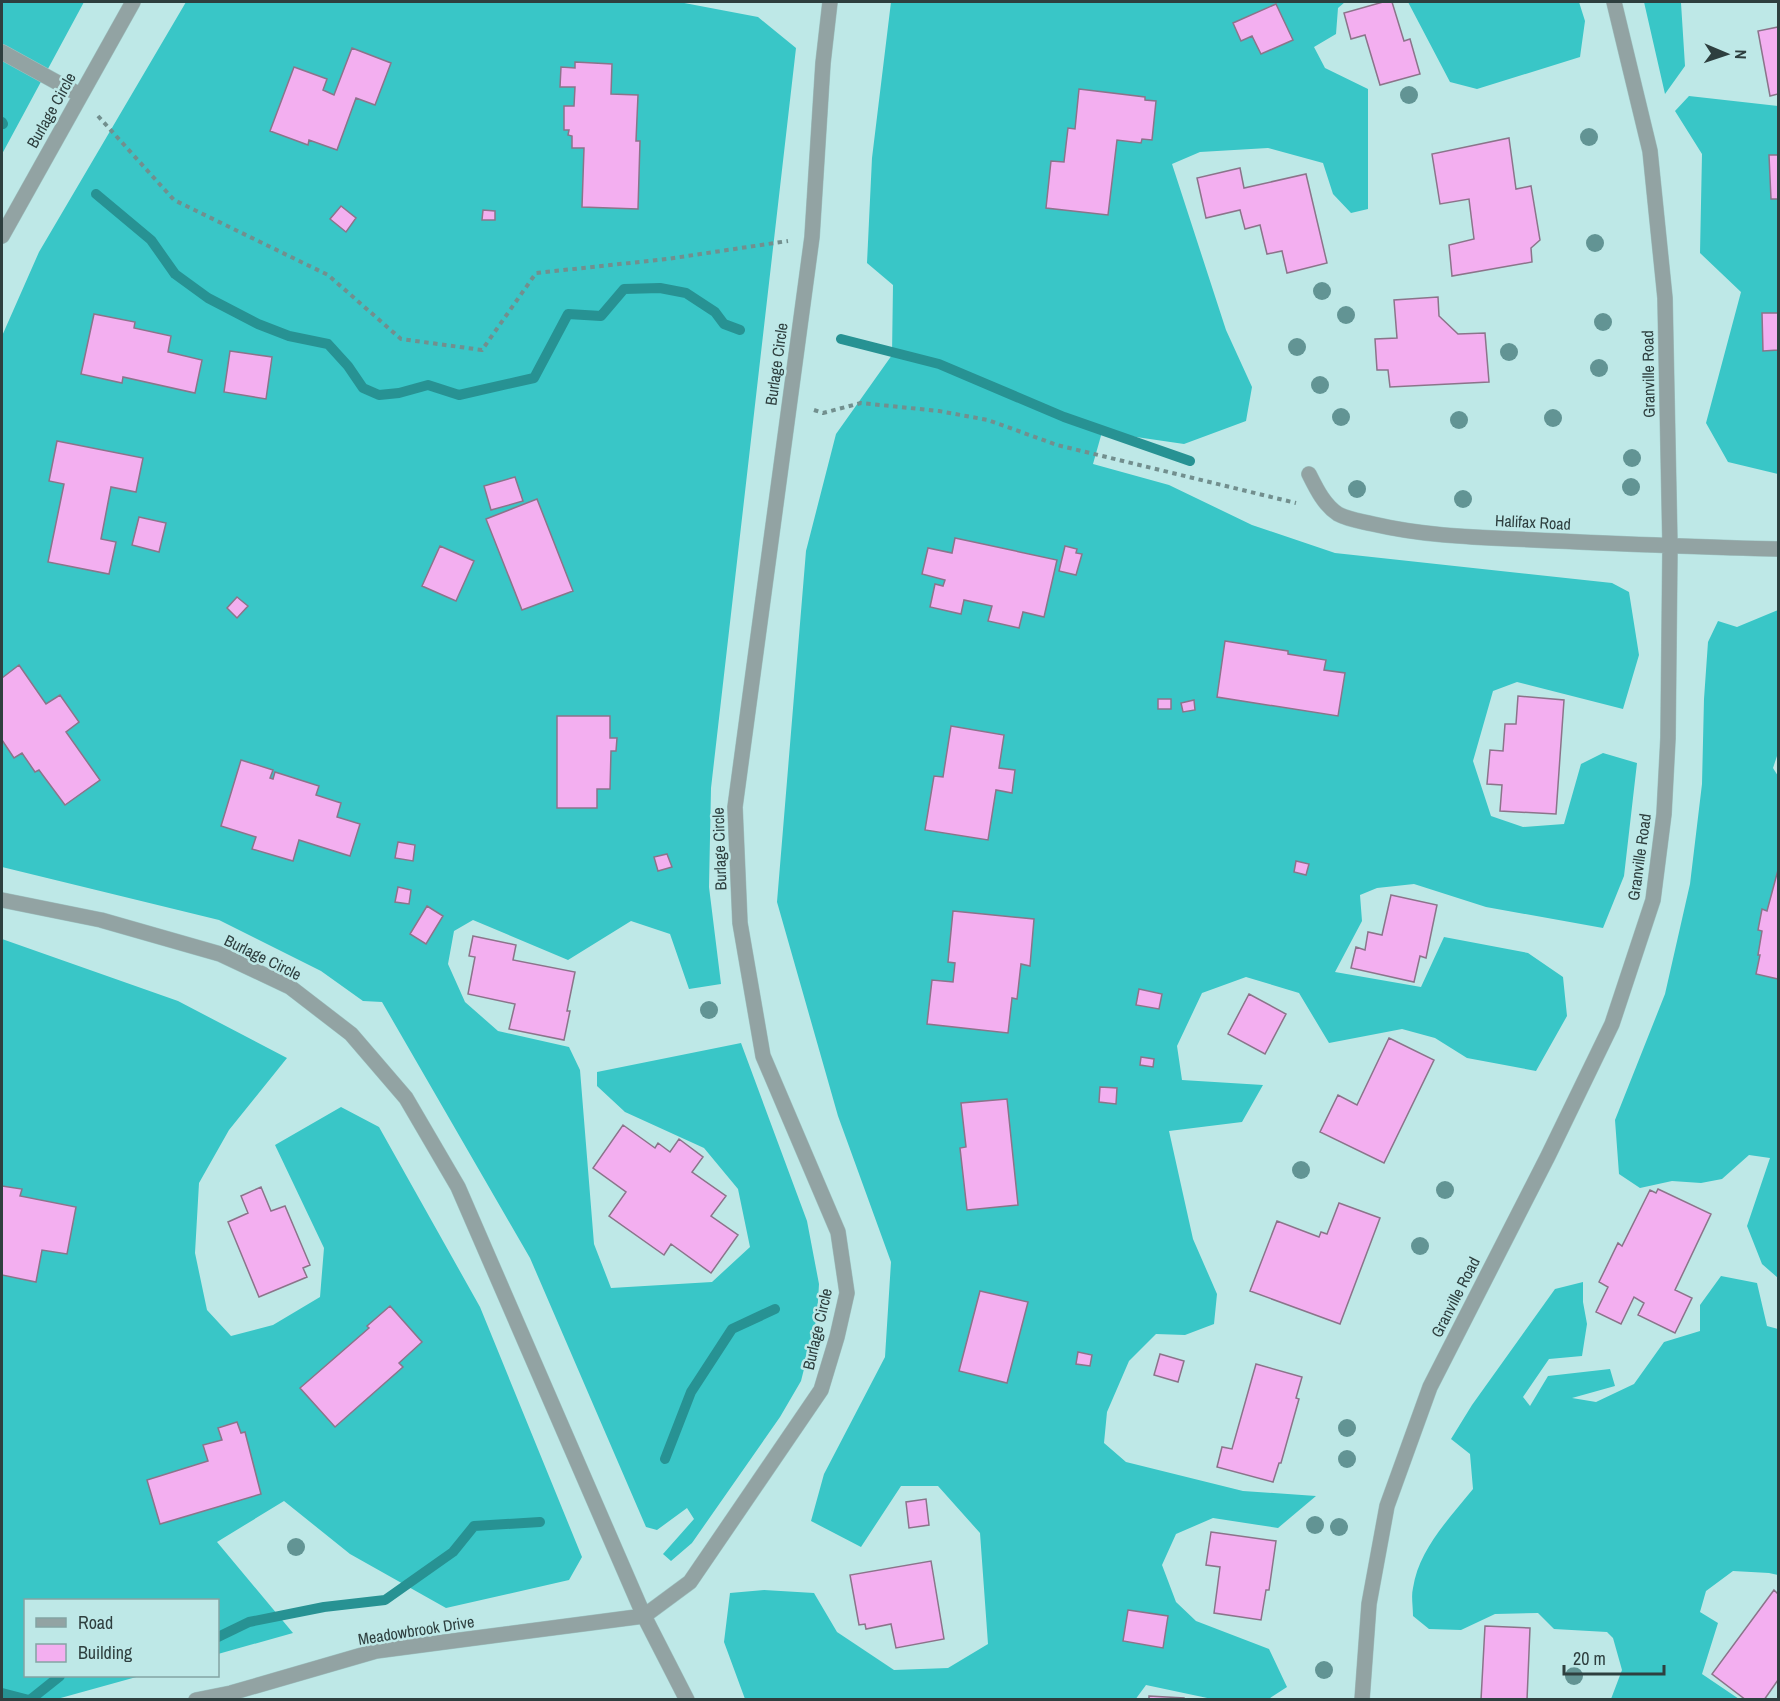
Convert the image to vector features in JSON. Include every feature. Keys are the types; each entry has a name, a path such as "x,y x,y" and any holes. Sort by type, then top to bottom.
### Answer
{"street":[{"name":"Burlage Circle","path":"2,236 133,2"},
{"name":"Burlage Circle","path":"644,1616 690,1582 821,1390 847,1293 838,1232 763,1056 740,923 735,807 788,400 812,237 823,63 830,2"},
{"name":"Granville Road","path":"1362,1700 1369,1604 1387,1506 1430,1387 1548,1156 1612,1024 1653,900 1664,814 1667,760 1670,546 1665,298 1650,152 1614,2"},
{"path":"2,52 80,95"},
{"name":"Halifax Road","path":"1309,474 1318,493 1337,513 1351,519 1390,528 1438,535 1779,549"},
{"name":"Burlage Circle","path":"2,900 101,920 220,954 290,987 351,1034 406,1098 458,1186 644,1616 687,1700"},
{"name":"Meadowbrook Drive","path":"196,1700 231,1693 376,1652 644,1616"}],"path":[{"path":"80,95 174,200 328,274 401,339 482,350 536,273 667,259 812,237"},
{"path":"788,400 823,413 861,404 918,408 988,420 1069,448 1337,513"}],"shaded area":[{"path":"2,2 84,2 2,154"},
{"path":"186,2 679,2 758,17 796,48 711,788 709,887 721,984 689,989 670,934 631,921 568,960 473,920 454,931 448,964 465,1002 498,1031 569,1047 580,1070 594,1244 611,1288 712,1282 750,1247 738,1189 704,1148 625,1112 597,1086 597,1072 741,1043 807,1221 819,1284 817,1317 801,1381 780,1417 692,1543 671,1561 663,1554 694,1519 687,1508 657,1530 646,1527 530,1258 382,1002 363,1001 321,971 219,920 2,867 2,336 39,252"},
{"path":"891,2 1345,2 1338,8 1336,34 1314,47 1325,68 1368,89 1368,209 1351,213 1333,194 1323,163 1268,148 1200,152 1172,164 1226,330 1252,387 1246,421 1184,444 1102,432 1093,464 1169,485 1252,525 1335,553 1612,583 1629,592 1639,655 1623,709 1517,682 1493,691 1473,761 1491,816 1523,827 1564,824 1581,764 1603,753 1637,763 1624,876 1603,928 1486,907 1414,884 1377,888 1360,895 1362,921 1335,972 1421,987 1444,937 1528,953 1563,977 1567,1016 1536,1071 1467,1058 1435,1038 1402,1029 1329,1043 1299,993 1246,977 1202,993 1177,1046 1182,1080 1263,1085 1242,1122 1169,1131 1193,1239 1217,1294 1214,1324 1185,1335 1156,1334 1129,1361 1107,1412 1104,1443 1126,1462 1243,1491 1316,1496 1278,1528 1213,1518 1176,1534 1162,1565 1176,1602 1196,1621 1269,1649 1287,1687 1267,1700 1212,1699 1146,1685 1135,1700 745,1699 724,1642 730,1593 764,1590 814,1593 837,1632 894,1670 948,1668 988,1644 980,1533 938,1486 901,1486 861,1547 811,1521 824,1474 885,1357 891,1262 838,1116 777,902 806,551 836,434 892,355 893,285 867,263 872,158"},
{"path":"1408,2 1579,2 1585,21 1580,57 1477,89 1450,82"},
{"path":"1644,2 1683,2 1681,3 1685,66 1665,94"},
{"path":"1689,96 1778,106 1778,474 1728,462 1706,423 1741,292 1700,253 1702,154 1675,111"},
{"path":"1778,610 1778,753 1773,768 1778,776 1778,932 1774,953 1778,973 1778,1278 1762,1264 1747,1226 1770,1158 1749,1155 1722,1179 1701,1183 1672,1181 1640,1188 1619,1174 1615,1120 1665,994 1690,884 1702,784 1708,642 1718,621 1737,627"},
{"path":"2,939 178,1001 287,1058 229,1130 199,1183 195,1253 207,1310 231,1336 273,1325 320,1297 324,1248 275,1145 341,1107 379,1127 480,1307 582,1557 569,1580 446,1608 350,1554 284,1501 217,1542 293,1633 219,1654 219,1599 24,1599 24,1677 136,1677 57,1699 2,1700"},
{"path":"1721,1276 1757,1283 1767,1326 1778,1329 1778,1575 1733,1571 1706,1591 1700,1612 1718,1623 1702,1674 1739,1699 1611,1699 1622,1670 1613,1638 1607,1632 1554,1629 1538,1613 1495,1614 1461,1630 1429,1629 1413,1616 1412,1591 1416,1574 1428,1547 1473,1489 1470,1454 1451,1439 1472,1405 1555,1289 1583,1282 1583,1302 1587,1324 1582,1356 1549,1359 1523,1397 1530,1406 1548,1376 1610,1369 1615,1386 1572,1398 1596,1402 1634,1384 1664,1342 1700,1331 1700,1305"}],"building":[{"path":"1383,2 1392,2 1404,41 1410,39 1420,74 1380,85 1365,35 1351,39 1344,13"},
{"path":"1276,4 1293,40 1261,54 1252,36 1241,41 1233,23"},
{"path":"1778,27 1778,94 1770,96 1758,31"},
{"path":"352,48 391,63 375,105 356,98 337,150 309,140 308,145 270,131 294,67 327,79 323,90 334,95"},
{"path":"575,62 612,64 611,94 638,95 636,141 640,141 638,209 582,207 584,148 572,148 572,136 568,135 569,130 564,130 564,106 574,106 575,87 560,87 561,67 575,68"},
{"path":"1079,89 1145,97 1145,100 1156,101 1152,140 1142,139 1141,143 1117,140 1108,215 1046,208 1051,161 1064,162 1068,128 1075,129"},
{"path":"1509,138 1516,189 1531,186 1540,240 1531,248 1532,262 1452,276 1449,245 1474,239 1469,199 1440,204 1432,154"},
{"path":"1769,155 1778,155 1778,199 1771,199"},
{"path":"1240,168 1244,188 1306,174 1327,263 1287,273 1282,251 1267,254 1260,225 1245,229 1240,210 1206,218 1197,178"},
{"path":"341,206 356,218 346,232 330,219"},
{"path":"483,210 495,211 495,220 482,220"},
{"path":"1438,297 1439,316 1458,334 1485,333 1489,382 1390,387 1388,370 1377,370 1375,339 1397,338 1394,300"},
{"path":"1762,313 1778,313 1778,350 1763,351"},
{"path":"94,314 135,322 134,328 171,336 168,352 202,360 195,393 123,377 122,383 81,374"},
{"path":"230,351 272,357 266,399 224,392"},
{"path":"57,441 143,458 136,492 111,487 101,539 116,542 109,574 48,562 64,484 49,481"},
{"path":"515,477 523,501 491,510 484,486"},
{"path":"537,499 573,591 522,610 486,519"},
{"path":"139,517 166,523 159,552 132,545"},
{"path":"955,538 1057,560 1044,617 1023,612 1019,628 988,621 992,606 964,600 961,614 930,607 935,584 943,586 945,580 922,574 928,548 952,553"},
{"path":"440,546 474,561 456,601 422,586"},
{"path":"1065,546 1077,549 1076,553 1082,554 1076,575 1059,571"},
{"path":"237,597 248,606 237,618 227,608"},
{"path":"1225,641 1288,651 1288,654 1326,660 1324,670 1345,673 1338,716 1217,697"},
{"path":"19,665 46,704 60,695 79,722 66,732 100,780 65,805 39,770 35,772 22,753 14,758 2,740 2,678"},
{"path":"1518,696 1564,700 1556,814 1500,811 1502,785 1487,784 1490,750 1503,751 1505,724 1516,724"},
{"path":"1158,699 1171,699 1171,709 1158,709"},
{"path":"1194,700 1195,710 1183,712 1181,703"},
{"path":"557,716 610,716 610,738 617,738 616,751 611,751 610,789 597,789 597,808 557,808"},
{"path":"951,726 1004,735 999,768 1015,770 1012,793 996,790 988,840 925,830 934,776 943,777"},
{"path":"241,760 273,770 270,778 273,779 275,772 319,786 316,795 341,803 337,817 360,824 350,856 299,840 293,861 252,849 256,837 221,826"},
{"path":"398,842 415,845 413,861 395,858"},
{"path":"667,854 672,867 658,871 654,857"},
{"path":"1296,861 1309,864 1306,875 1294,872"},
{"path":"1778,870 1778,979 1756,974 1760,955 1758,955 1762,931 1758,930 1762,909 1767,911"},
{"path":"398,887 411,890 409,904 395,902"},
{"path":"1391,895 1437,905 1426,958 1420,956 1414,982 1351,968 1356,947 1365,950 1368,932 1382,935"},
{"path":"427,906 443,916 426,944 410,934"},
{"path":"953,911 1034,919 1030,966 1021,964 1017,999 1012,998 1008,1033 927,1024 932,980 953,982 955,963 948,962"},
{"path":"473,936 516,945 513,960 575,972 564,1040 509,1029 515,1004 468,994 475,957 469,956"},
{"path":"1139,989 1162,994 1159,1009 1136,1005"},
{"path":"1249,994 1286,1014 1265,1054 1228,1034"},
{"path":"1389,1038 1434,1060 1384,1163 1320,1132 1338,1095 1357,1105"},
{"path":"1141,1057 1154,1059 1153,1067 1140,1065"},
{"path":"1100,1087 1117,1088 1116,1104 1099,1102"},
{"path":"1007,1099 1018,1205 967,1210 960,1148 966,1147 961,1103"},
{"path":"623,1125 655,1148 658,1143 670,1152 679,1139 703,1157 692,1172 726,1196 711,1216 738,1235 711,1273 671,1244 664,1255 609,1216 626,1192 593,1168"},
{"path":"2,1186 22,1189 20,1196 76,1207 67,1254 42,1250 36,1282 2,1275"},
{"path":"261,1187 271,1211 285,1206 310,1265 303,1268 307,1277 259,1297 228,1222 248,1213 241,1196"},
{"path":"1658,1189 1711,1214 1675,1290 1692,1298 1675,1333 1638,1315 1644,1303 1634,1297 1621,1324 1596,1312 1608,1287 1599,1282 1618,1243 1622,1246 1650,1190 1656,1193"},
{"path":"1339,1203 1380,1218 1340,1324 1250,1291 1277,1221 1319,1237 1321,1232 1327,1234"},
{"path":"980,1291 1028,1302 1007,1383 959,1371"},
{"path":"390,1306 422,1342 399,1363 403,1367 335,1427 300,1388 369,1328 367,1326"},
{"path":"1078,1352 1092,1355 1090,1366 1076,1364"},
{"path":"1160,1354 1184,1361 1178,1382 1154,1375"},
{"path":"1256,1364 1302,1377 1296,1398 1299,1399 1281,1463 1279,1463 1273,1482 1217,1467 1222,1447 1232,1449"},
{"path":"237,1422 241,1433 245,1432 261,1494 160,1524 147,1480 208,1461 203,1445 222,1440 218,1428"},
{"path":"926,1499 929,1525 909,1528 906,1502"},
{"path":"1211,1532 1276,1541 1269,1590 1266,1590 1261,1620 1214,1613 1220,1567 1206,1565"},
{"path":"931,1561 944,1639 896,1648 891,1624 866,1629 865,1624 859,1625 850,1575"},
{"path":"1774,1590 1778,1594 1778,1680 1764,1700 1746,1700 1712,1674"},
{"path":"1128,1610 1168,1616 1163,1648 1123,1641"},
{"path":"1485,1626 1530,1628 1527,1700 1481,1700"},
{"path":"1149,1696 1184,1698 1184,1700 1149,1700"}],"waterway":[{"path":"96,194 151,240 175,274 208,298 258,324 289,336 328,344 348,366 363,388 379,395 399,393 428,385 459,395 534,378 568,314 601,316 624,289 660,288 686,293 715,312 724,324 740,330"},
{"path":"841,339 939,364 1064,417 1190,461"},
{"path":"665,1459 691,1392 732,1329 775,1309"},
{"path":"219,1637 249,1622 324,1607 385,1600 453,1552 474,1526 540,1522"},
{"path":"30,1700 59,1677"},
{"path":"2,1693 29,1700"}]}
